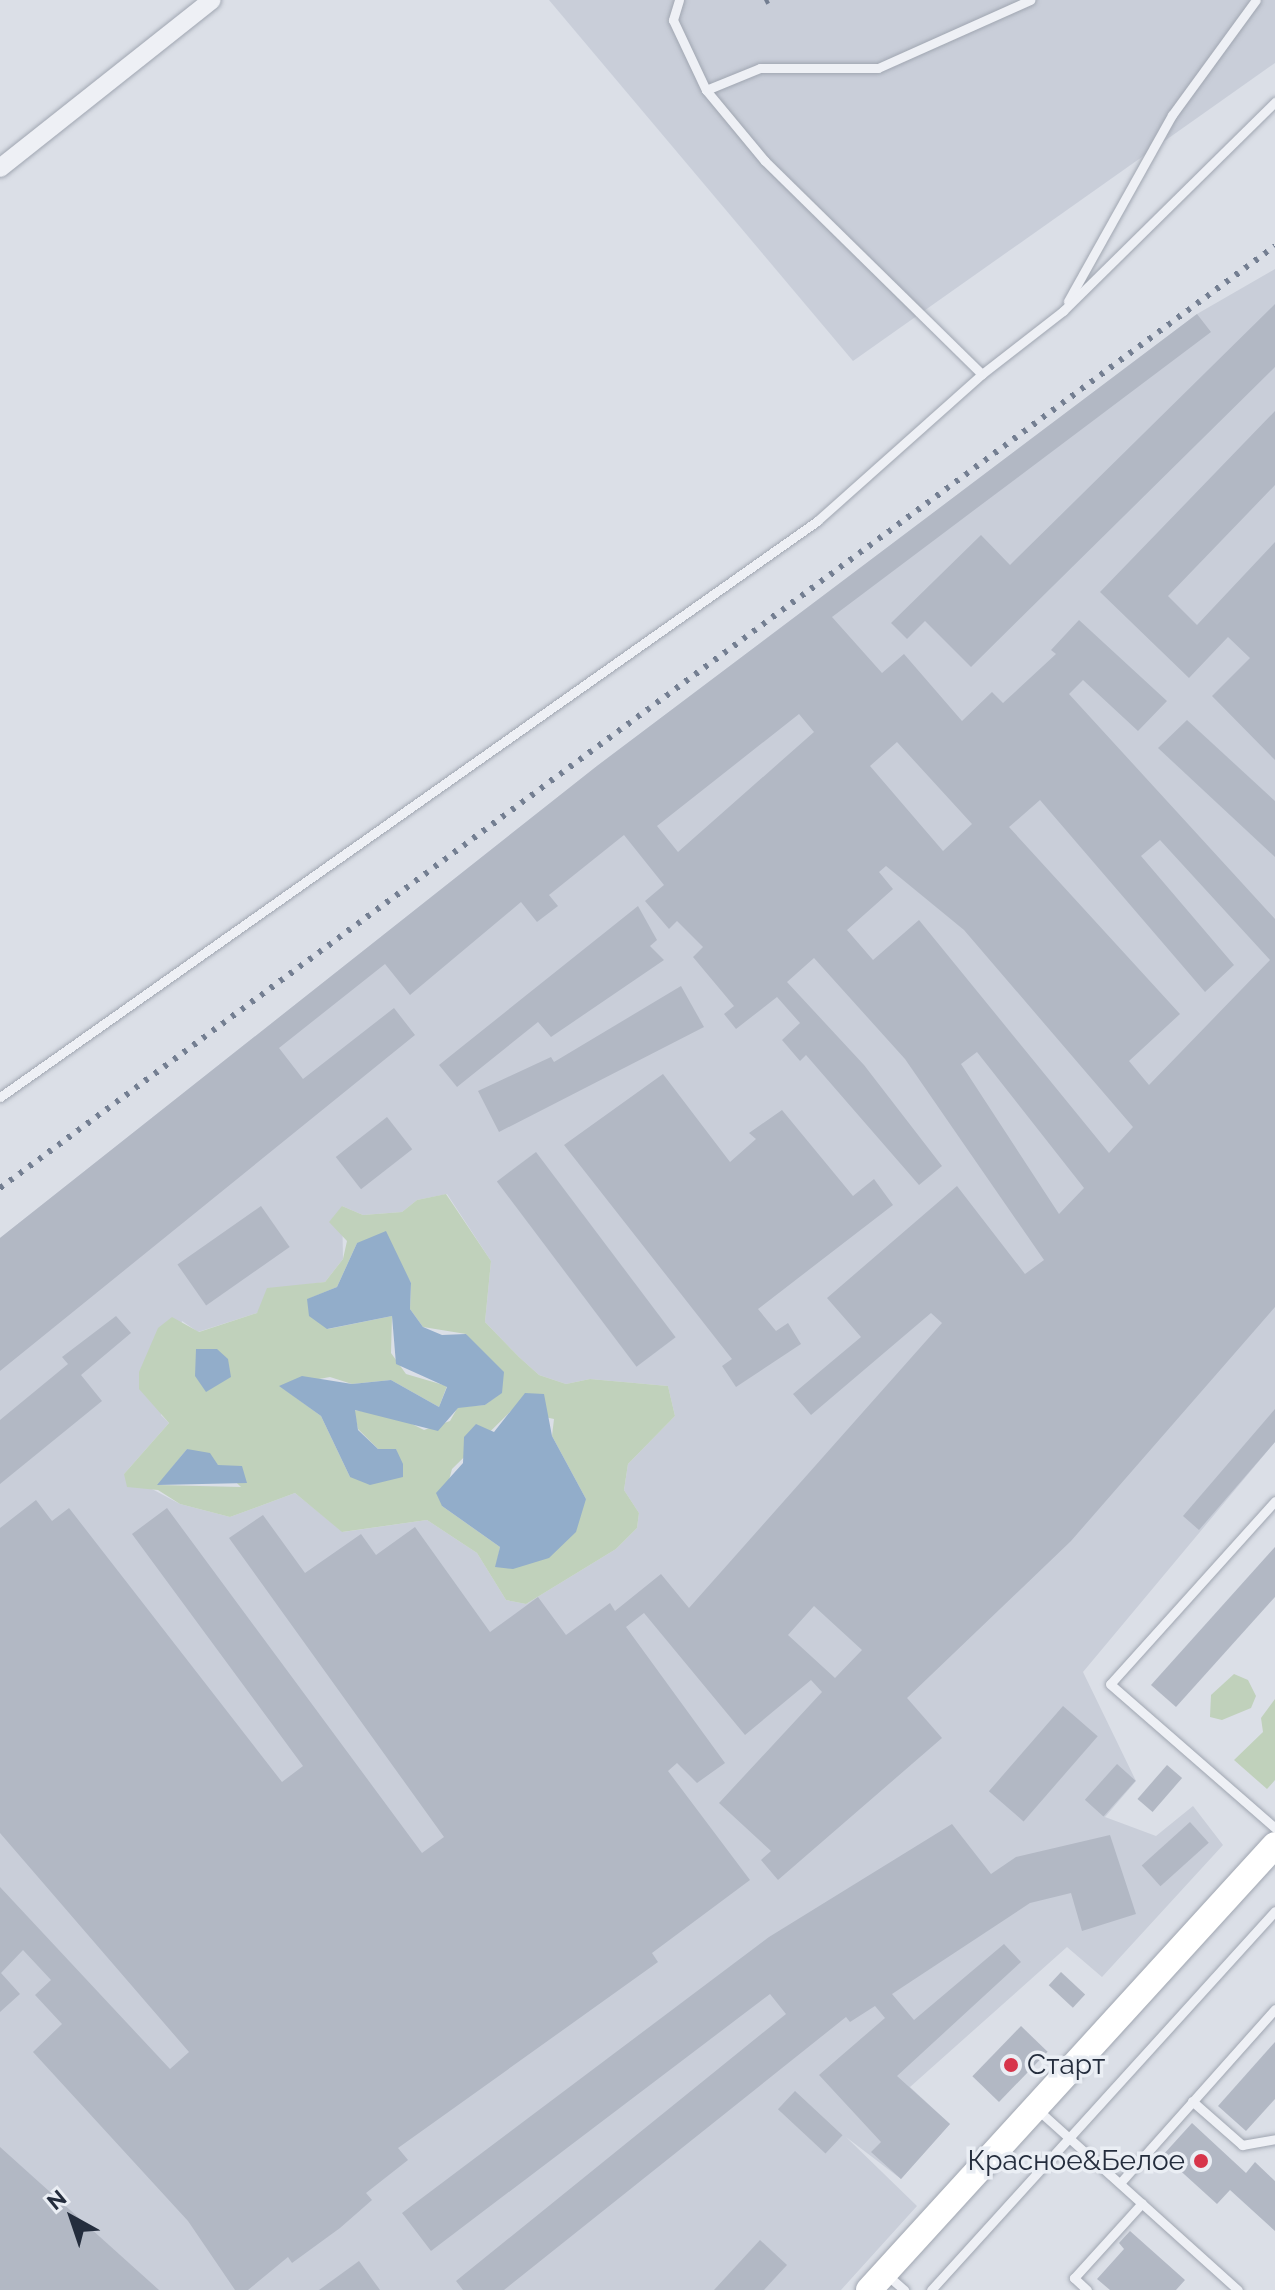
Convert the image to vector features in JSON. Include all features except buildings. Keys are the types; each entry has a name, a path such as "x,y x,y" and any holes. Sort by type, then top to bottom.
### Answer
{"main road":[{"path":"886,2284 1035,2108 1275,1845"}],"street":[{"path":"0,168 212,0"}],"lane":[{"path":"679,0 673,20 706,90 765,161 982,374"},
{"path":"706,90 760,68 878,68 1030,0"},
{"path":"1063,311 1172,115 1256,0"},
{"path":"0,1097 817,521 982,374 1063,311 1275,102"},
{"path":"1275,1501 1110,1684 1275,1828"},
{"path":"931,2290 1275,1911"},
{"path":"1120,2183 1275,2009"},
{"path":"1192,2101 1242,2145 1275,2139"},
{"path":"1035,2108 1238,2290"},
{"path":"1087,2290 1074,2278 1142,2203"}],"shaded area":[{"path":"549,0 1275,0 1275,63 853,361"},
{"path":"1275,269 1275,1442 1083,1672 1136,1781 1105,1817 1156,1836 1193,1806 1223,1845 1102,1977 1067,1947 910,2087 950,2124 901,2179 846,2137 917,2206 841,2290 0,2290 0,1238 597,766 1197,314","holes":["447,1194 491,1261 485,1322 539,1375 566,1384 590,1379 668,1386 675,1416 628,1464 624,1490 639,1513 637,1528 616,1549 526,1604 506,1600 477,1553 427,1520 343,1532 295,1493 230,1517 180,1504 124,1474 169,1423 161,1415 182,1321 198,1332 257,1313 283,1288 325,1282 343,1259 342,1206 363,1215 402,1212 417,1200"]}],"green space":[{"path":"446,1194 491,1261 485,1322 539,1375 566,1384 590,1379 668,1386 675,1416 628,1464 624,1490 639,1513 637,1528 616,1549 526,1604 506,1600 477,1553 427,1520 342,1532 295,1493 230,1517 180,1504 158,1490 127,1487 124,1474 169,1423 139,1389 139,1372 158,1328 172,1317 199,1332 257,1313 267,1288 325,1282 343,1259 347,1241 329,1222 342,1206 363,1215 402,1212 417,1200","holes":["357,1243 400,1263 411,1283 410,1309 423,1327 466,1334 502,1392 485,1405 458,1407 450,1421 424,1430 398,1417 354,1410 358,1429 378,1449 396,1449 403,1477 350,1477 321,1416 280,1386 330,1377 352,1384 391,1380 439,1407 447,1386 406,1374 391,1353 392,1316 328,1329 308,1299 337,1287","512,1410 554,1419 552,1436 586,1499 496,1567 500,1547 442,1506 452,1469","187,1449 218,1465 241,1487 158,1485"]},
{"path":"1234,1674 1248,1680 1256,1696 1251,1708 1222,1720 1210,1717 1211,1695"},
{"path":"1275,1699 1275,1780 1267,1789 1234,1760 1263,1732 1261,1718"}],"water":[{"path":"386,1231 411,1283 410,1309 423,1327 442,1335 466,1334 504,1372 502,1393 485,1405 458,1408 438,1431 355,1410 358,1430 378,1449 396,1449 403,1464 403,1477 370,1485 350,1477 321,1416 279,1386 302,1376 352,1384 391,1380 439,1407 447,1387 396,1364 392,1316 327,1329 309,1316 307,1299 337,1287 357,1243"},
{"path":"196,1349 217,1349 228,1359 231,1377 206,1392 195,1376"},
{"path":"525,1393 544,1394 552,1436 586,1499 576,1532 549,1558 513,1569 495,1567 500,1547 442,1506 436,1493 463,1463 464,1437 476,1424 494,1432"},
{"path":"187,1449 210,1453 218,1465 242,1466 247,1483 157,1485"}],"railway":[{"path":"765,2 769,0"},
{"path":"0,1188 1275,246"}],"place":[{"name":"Старт","path":"1011,2065"},
{"name":"Красное&Белое","path":"1201,2161"}]}
